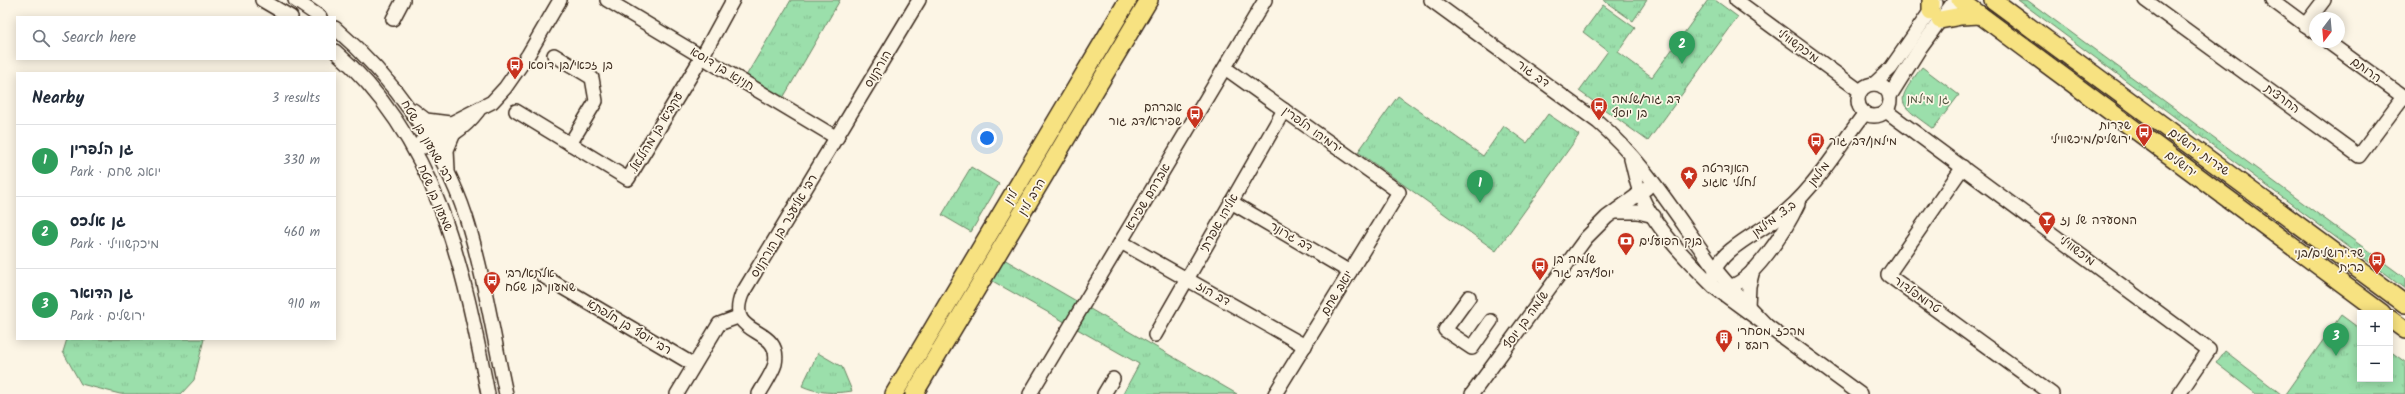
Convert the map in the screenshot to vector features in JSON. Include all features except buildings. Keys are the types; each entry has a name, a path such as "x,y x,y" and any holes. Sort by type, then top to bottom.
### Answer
{"main road":[{"name":"לוין","path":"894,394 1128,0"},
{"name":"הרב לוין","path":"914,394 1149,0"},
{"path":"1960,0 1980,15"},
{"name":"שדרות ירושלים","path":"1999,3 2405,304"},
{"path":"1935,8 1961,16 1980,15"},
{"name":"ירושלים","path":"1980,15 2378,310"},
{"path":"2393,321 2405,330"}],"street":[{"path":"262,0 289,16"},
{"path":"295,0 319,16"},
{"path":"393,19 403,0"},
{"path":"415,150 453,128 492,102 505,88 560,0"},
{"name":"חנינא בן דוסא","path":"608,0 837,138"},
{"path":"702,57 733,0"},
{"name":"הורקנוס","path":"837,138 920,0"},
{"name":"אברהם שפירא","path":"1030,394 1266,0"},
{"name":"דב גור","path":"1431,0 1598,122 1621,143 1654,184 1715,268 1766,325"},
{"name":"מיכקשווילי","path":"1736,0 1860,91"},
{"path":"1874,84 1890,68 1935,8 1955,0"},
{"name":"החרצית","path":"2145,0 2359,156 2404,97"},
{"path":"2272,0 2309,27"},
{"path":"2318,12 2324,0"},
{"path":"1890,96 1884,87 1874,84 1868,85 1860,91 1858,100 1864,113 1873,116 1886,111 1889,106 1890,96 1907,66 1935,8"},
{"name":"רבי שמעון בן שטח","path":"336,29 387,77 409,107 448,174 466,216 478,260 506,394"},
{"name":"הרותם","path":"2336,48 2404,97"},
{"name":"שמעון בן שטח","path":"336,52 354,68 387,108 415,150 442,207 455,248 488,394"},
{"path":"554,55 592,78 596,101 570,144"},
{"name":".עקביא בן מהללאל","path":"516,111 628,179 702,57"},
{"name":"ירמיהו הלפרין","path":"1225,68 1399,192"},
{"path":"409,107 426,120 453,128"},
{"name":"אליהו אפרתי","path":"1155,335 1284,110"},
{"name":"מיכשווילי","path":"1886,111 1964,167 2209,350 2179,394"},
{"name":"מילמן","path":"1802,197 1864,113"},
{"path":"448,174 446,159 453,128"},
{"name":"רבי אליעזר בן הורקנוס","path":"738,317 737,310 742,294 837,138"},
{"name":"דב גור","path":"1630,154 1640,193 1654,216 1678,249 1714,287 1860,394"},
{"name":"טרומפלדור","path":"1964,167 1888,275 2052,394"},
{"name":"שלמה בן יוסף","path":"1472,394 1586,238 1615,212 1654,184"},
{"name":"יואב שחם","path":"1275,394 1399,192"},
{"name":"ב.צ. מילמן","path":"1715,268 1731,250 1774,221 1802,197"},
{"name":"ב.צ. מילמן","path":"1732,287 1753,270 1779,238 1802,197"},
{"name":"דב גרונר","path":"1231,202 1350,272"},
{"path":"1615,212 1638,212 1654,216"},
{"name":"דב הוז","path":"1121,242 1305,346"},
{"path":"1700,248 1731,250"},
{"path":"1715,268 1714,287 1732,287"},
{"path":"1748,306 1749,286 1753,270"},
{"name":"רבי יוסף בן חלפתא","path":"544,276 694,365"},
{"path":"1469,297 1445,330 1472,348 1491,321"},
{"path":"677,394 718,324 738,317 764,337 775,352 774,364 759,394"},
{"path":"1104,394 1113,379"}],"green space":[{"path":"791,0 840,0 783,98 746,76"},
{"path":"1603,0 1647,0 1633,21"},
{"path":"1708,0 1715,0 1738,17 1648,141 1579,91 1608,51 1583,32 1603,5 1635,28 1618,52 1652,77"},
{"path":"2018,0 2027,0 2405,278 2405,289"},
{"name":"גן מילמן","path":"1922,67 1959,95 1933,129 1912,113 1906,107 1904,102 1904,96 1907,88"},
{"path":"1398,96 1483,156 1504,126 1527,143 1548,114 1579,135 1496,251 1358,152"},
{"path":"971,167 999,184 971,232 942,215"},
{"path":"1002,258 1237,394 1123,394 1139,364 989,279"},
{"path":"2341,315 2357,327 2357,382 2393,382 2393,353 2405,362 2405,394 2285,394"},
{"path":"67,340 204,340 194,380 181,394 120,394 81,384 63,352"},
{"path":"2225,351 2281,394 2256,394 2216,363"},
{"path":"818,353 842,367 852,391 826,392 802,386"}],"place":[{"name":"גן אלכס","path":"1682,64"},
{"name":"בן זכאי/בן דוסא","path":"515,80"},
{"name":"דב גור/שלמה בן יוסף","path":"1599,121"},
{"name":"אברהם שפירא/דב גור","path":"1195,129"},
{"name":"שדרות ירושלים/מיכשווילי","path":"2144,147"},
{"name":"מילמן/דב גור","path":"1816,156"},
{"name":"האנדרטה לחללי אגוז","path":"1689,190"},
{"name":"גן הלפרין","path":"1480,203"},
{"name":"המסעדה של נז","path":"2047,235"},
{"name":"בנק הפועלים","path":"1626,256"},
{"name":"שד.ירושלים/בני ברית","path":"2377,275"},
{"name":"שלמה בן יוסף/דב גור","path":"1540,281"},
{"name":"אלתא/רבי שמעון בן שטח","path":"492,295"},
{"name":"מרכז מסחרי רובע ו","path":"1724,353"},
{"name":"גן הדואר","path":"2336,356"}]}
